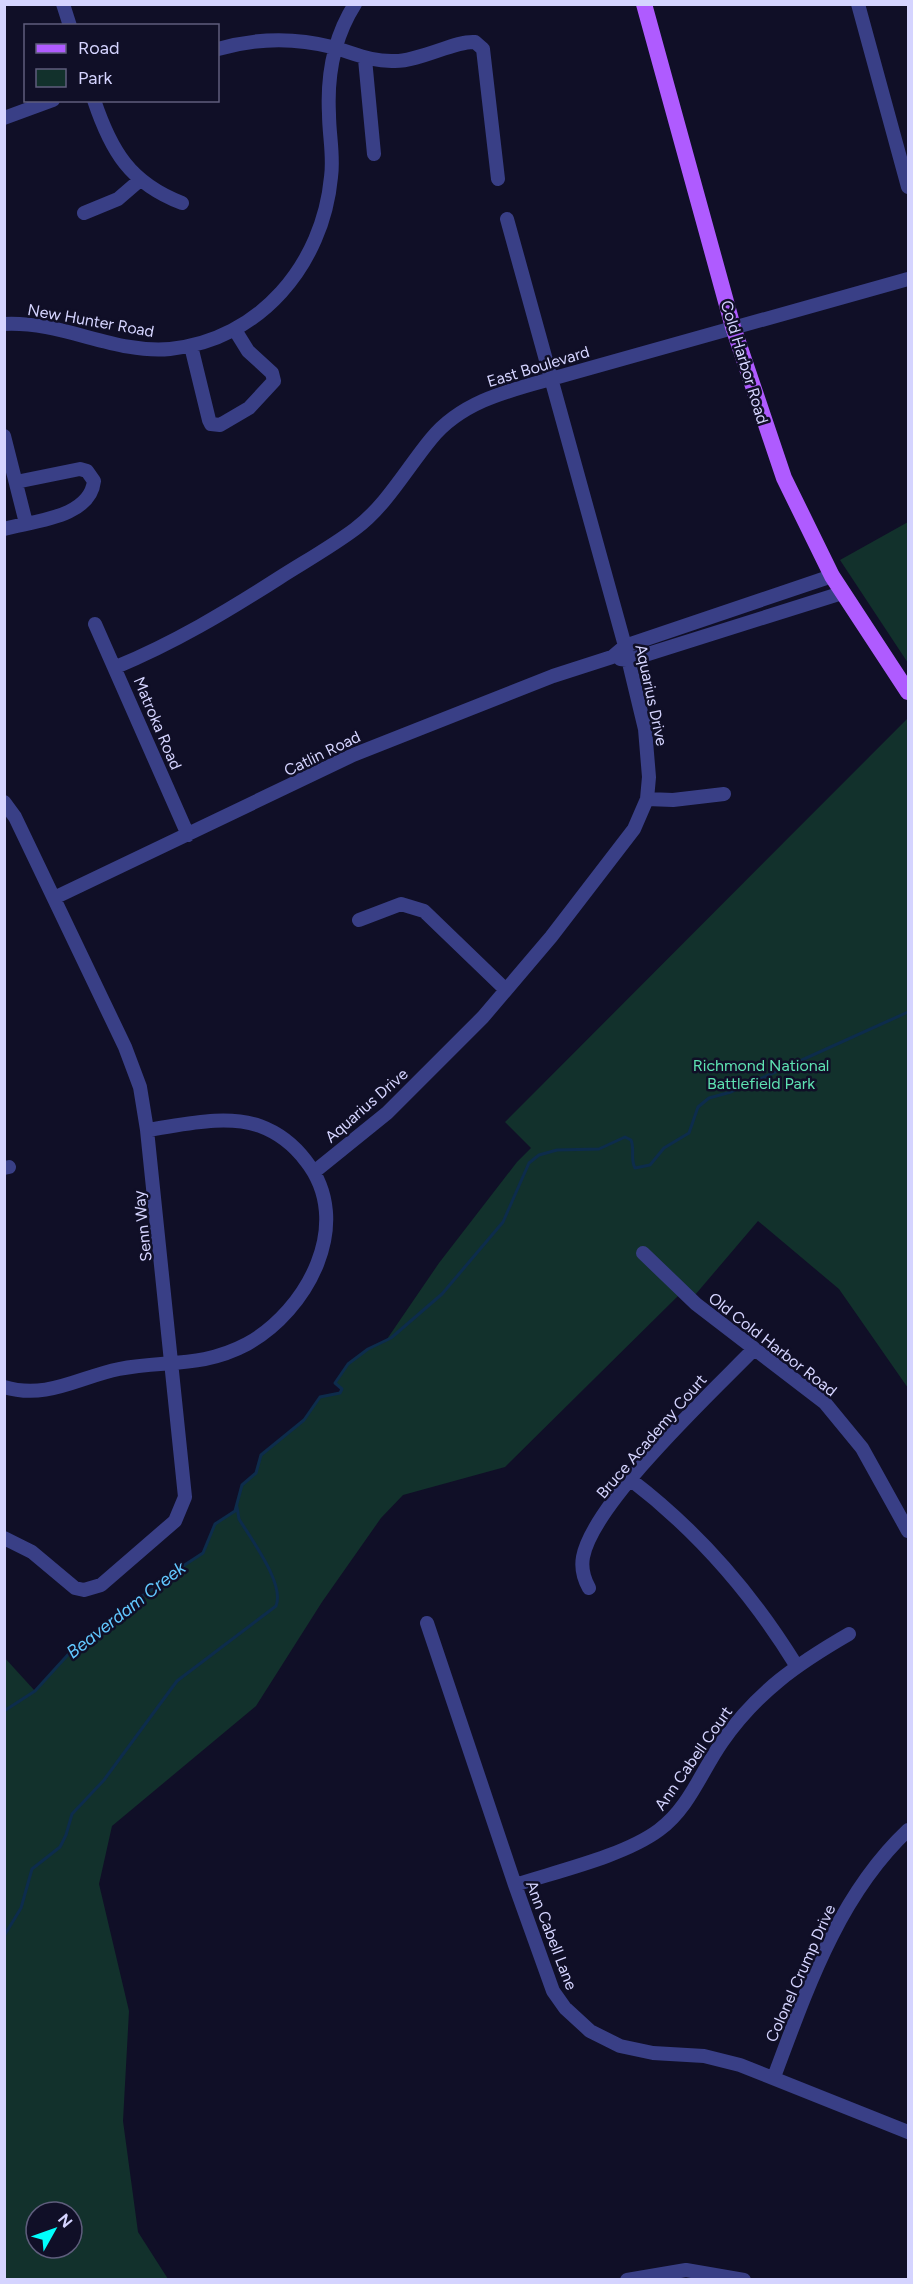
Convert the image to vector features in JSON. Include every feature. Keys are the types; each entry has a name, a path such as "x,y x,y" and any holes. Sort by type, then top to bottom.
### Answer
{"main road":[{"name":"Cold Harbor Road","path":"645,4 733,327 784,478 832,576 909,692"}],"street":[{"path":"63,4 69,24"},
{"name":"New Hunter Road","path":"4,324 36,324 131,347 170,349 190,346 235,330 256,317 282,293 306,258 322,222 332,176 328,91 336,48 355,4"},
{"path":"858,4 909,187"},
{"path":"219,49 248,40 272,39 336,48 365,59 408,60 470,41 480,44 483,49 498,179"},
{"path":"365,59 374,154"},
{"path":"4,118 48,102"},
{"path":"95,102 109,142 140,180 160,194 182,203"},
{"path":"84,213 118,199 140,180"},
{"name":"Aquarius Drive","path":"314,1172 387,1113 483,1017 551,937 634,829 647,799 649,753 626,646 507,219"},
{"name":"East Boulevard","path":"116,667 168,644 219,617 357,528 388,494 432,438 459,414 494,395 909,279"},
{"path":"190,346 209,420 212,424 220,425 249,408 274,381 272,373 248,351 235,330"},
{"path":"4,436 26,523"},
{"path":"4,529 78,507 89,497 94,481 87,471 80,469 16,482"},
{"name":"Catlin Road","path":"54,898 383,742 553,676 612,657 626,646 832,576"},
{"name":"Catlin Road","path":"612,657 629,660 842,593"},
{"name":"Matroka Road","path":"95,624 116,667 188,835"},
{"path":"647,799 673,800 724,794"},
{"name":"Senn Way","path":"4,802 15,817 134,1067 147,1130 172,1364 184,1504 176,1521 101,1585 84,1590 69,1585 49,1564 4,1538"},
{"path":"359,920 401,904 424,911 506,990"},
{"path":"4,1387 27,1391 56,1389 108,1371 209,1359 245,1345 278,1321 300,1296 319,1259 326,1229 323,1194 314,1172 288,1142 273,1132 252,1124 230,1121 147,1130"},
{"name":"Old Cold Harbor Road","path":"643,1253 696,1304 812,1391 844,1425 879,1474 909,1531"},
{"name":"Bruce Academy Court","path":"589,1588 583,1574 585,1550 602,1517 679,1425 754,1349"},
{"path":"631,1480 677,1517 723,1564 767,1618 796,1665"},
{"name":"Ann Cabell Lane","path":"427,1623 515,1886 553,1991 565,2008 590,2031 620,2046 636,2051 704,2056 740,2065 909,2132"},
{"name":"Ann Cabell Court","path":"515,1886 634,1845 660,1830 683,1806 717,1750 741,1717 761,1695 796,1665 849,1634"},
{"name":"Colonel Crump Drive","path":"774,2077 829,1940 862,1882 909,1830"},
{"path":"627,2280 687,2270 744,2280"}],"green space":[{"path":"908,522 908,663 840,560"},
{"name":"Richmond National Battlefield Park","path":"908,718 908,1388 839,1289 758,1221 695,1295 679,1295 505,1467 403,1495 381,1518 322,1602 256,1706 112,1826 99,1884 129,2011 123,2121 138,2232 168,2279 5,2279 4,1657 35,1691 74,1648 108,1629 115,1619 147,1592 173,1578 183,1566 203,1553 215,1524 235,1511 242,1485 256,1473 261,1455 304,1420 320,1397 340,1393 342,1389 335,1383 348,1364 368,1349 385,1342 439,1263 517,1162 531,1148 505,1122"}],"waterway":[{"name":"Beaverdam Creek","path":"4,1711 35,1691 74,1648 108,1629 115,1619 147,1592 173,1578 183,1566 203,1553 215,1524 235,1511 242,1485 256,1473 261,1455 304,1420 320,1397 340,1393 342,1389 335,1383 348,1364 368,1349 391,1338 442,1294 503,1222 529,1163 539,1155 557,1150 599,1149 625,1137 631,1140 635,1168 650,1165 664,1148 689,1133 698,1107 709,1098 731,1092 908,1012"},
{"path":"4,1936 21,1908 32,1869 60,1847 72,1814 104,1780 177,1681 276,1606 276,1586 265,1562 239,1519 237,1507"}]}
